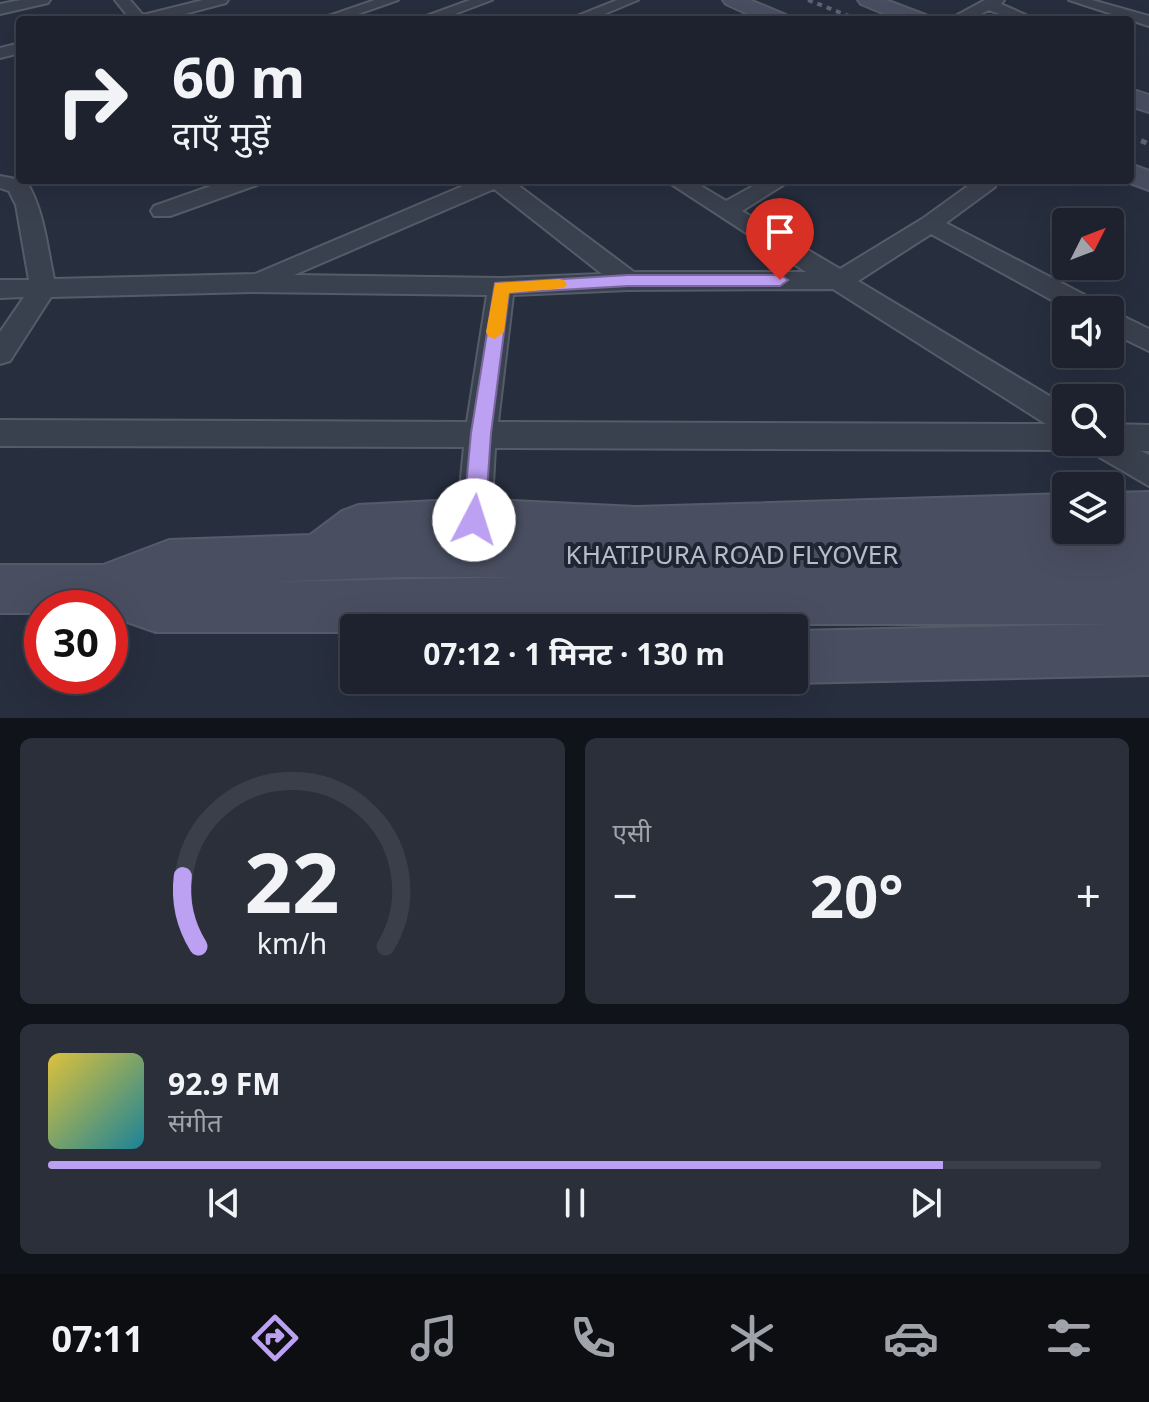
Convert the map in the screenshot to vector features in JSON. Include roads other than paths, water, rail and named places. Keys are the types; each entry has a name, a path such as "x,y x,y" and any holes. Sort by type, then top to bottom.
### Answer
{"main road":[{"path":"733,0 757,16"},
{"path":"868,0 908,16"},
{"path":"1124,514 1149,513"},
{"path":"316,559 358,526 474,520 636,528 1052,515"},
{"name":"KHATIPURA ROAD FLYOVER","path":"103,589 169,563 400,554 1149,554"},
{"path":"0,589 103,589"},
{"name":"KHATIPURA ROAD FLYOVER","path":"103,589 156,607 391,613 591,599 1149,599"},
{"path":"808,657 1149,649"}],"street":[{"path":"0,9 43,0"},
{"path":"122,0 138,16"},
{"path":"158,16 221,0"},
{"path":"338,16 391,0"},
{"path":"401,0 426,16"},
{"path":"440,16 485,0"},
{"path":"586,16 631,0"},
{"path":"1076,0 1132,16"},
{"path":"964,16 993,2 1021,16"},
{"path":"0,182 18,186 27,205 43,288 0,354"},
{"path":"162,211 238,184"},
{"path":"253,283 488,184"},
{"path":"502,184 628,281"},
{"path":"683,184 1052,412"},
{"path":"727,210 773,184"},
{"path":"0,289 253,283 501,287 628,281 841,280 930,224 984,184"},
{"path":"930,224 1065,296"},
{"path":"474,520 481,433 501,287"},
{"path":"1124,328 1149,341"},
{"path":"0,433 1052,437"},
{"path":"1124,437 1149,438"},
{"path":"1123,456 1149,472"}],"railway":[{"path":"808,0 849,16"},
{"path":"1134,138 1149,144"}]}
